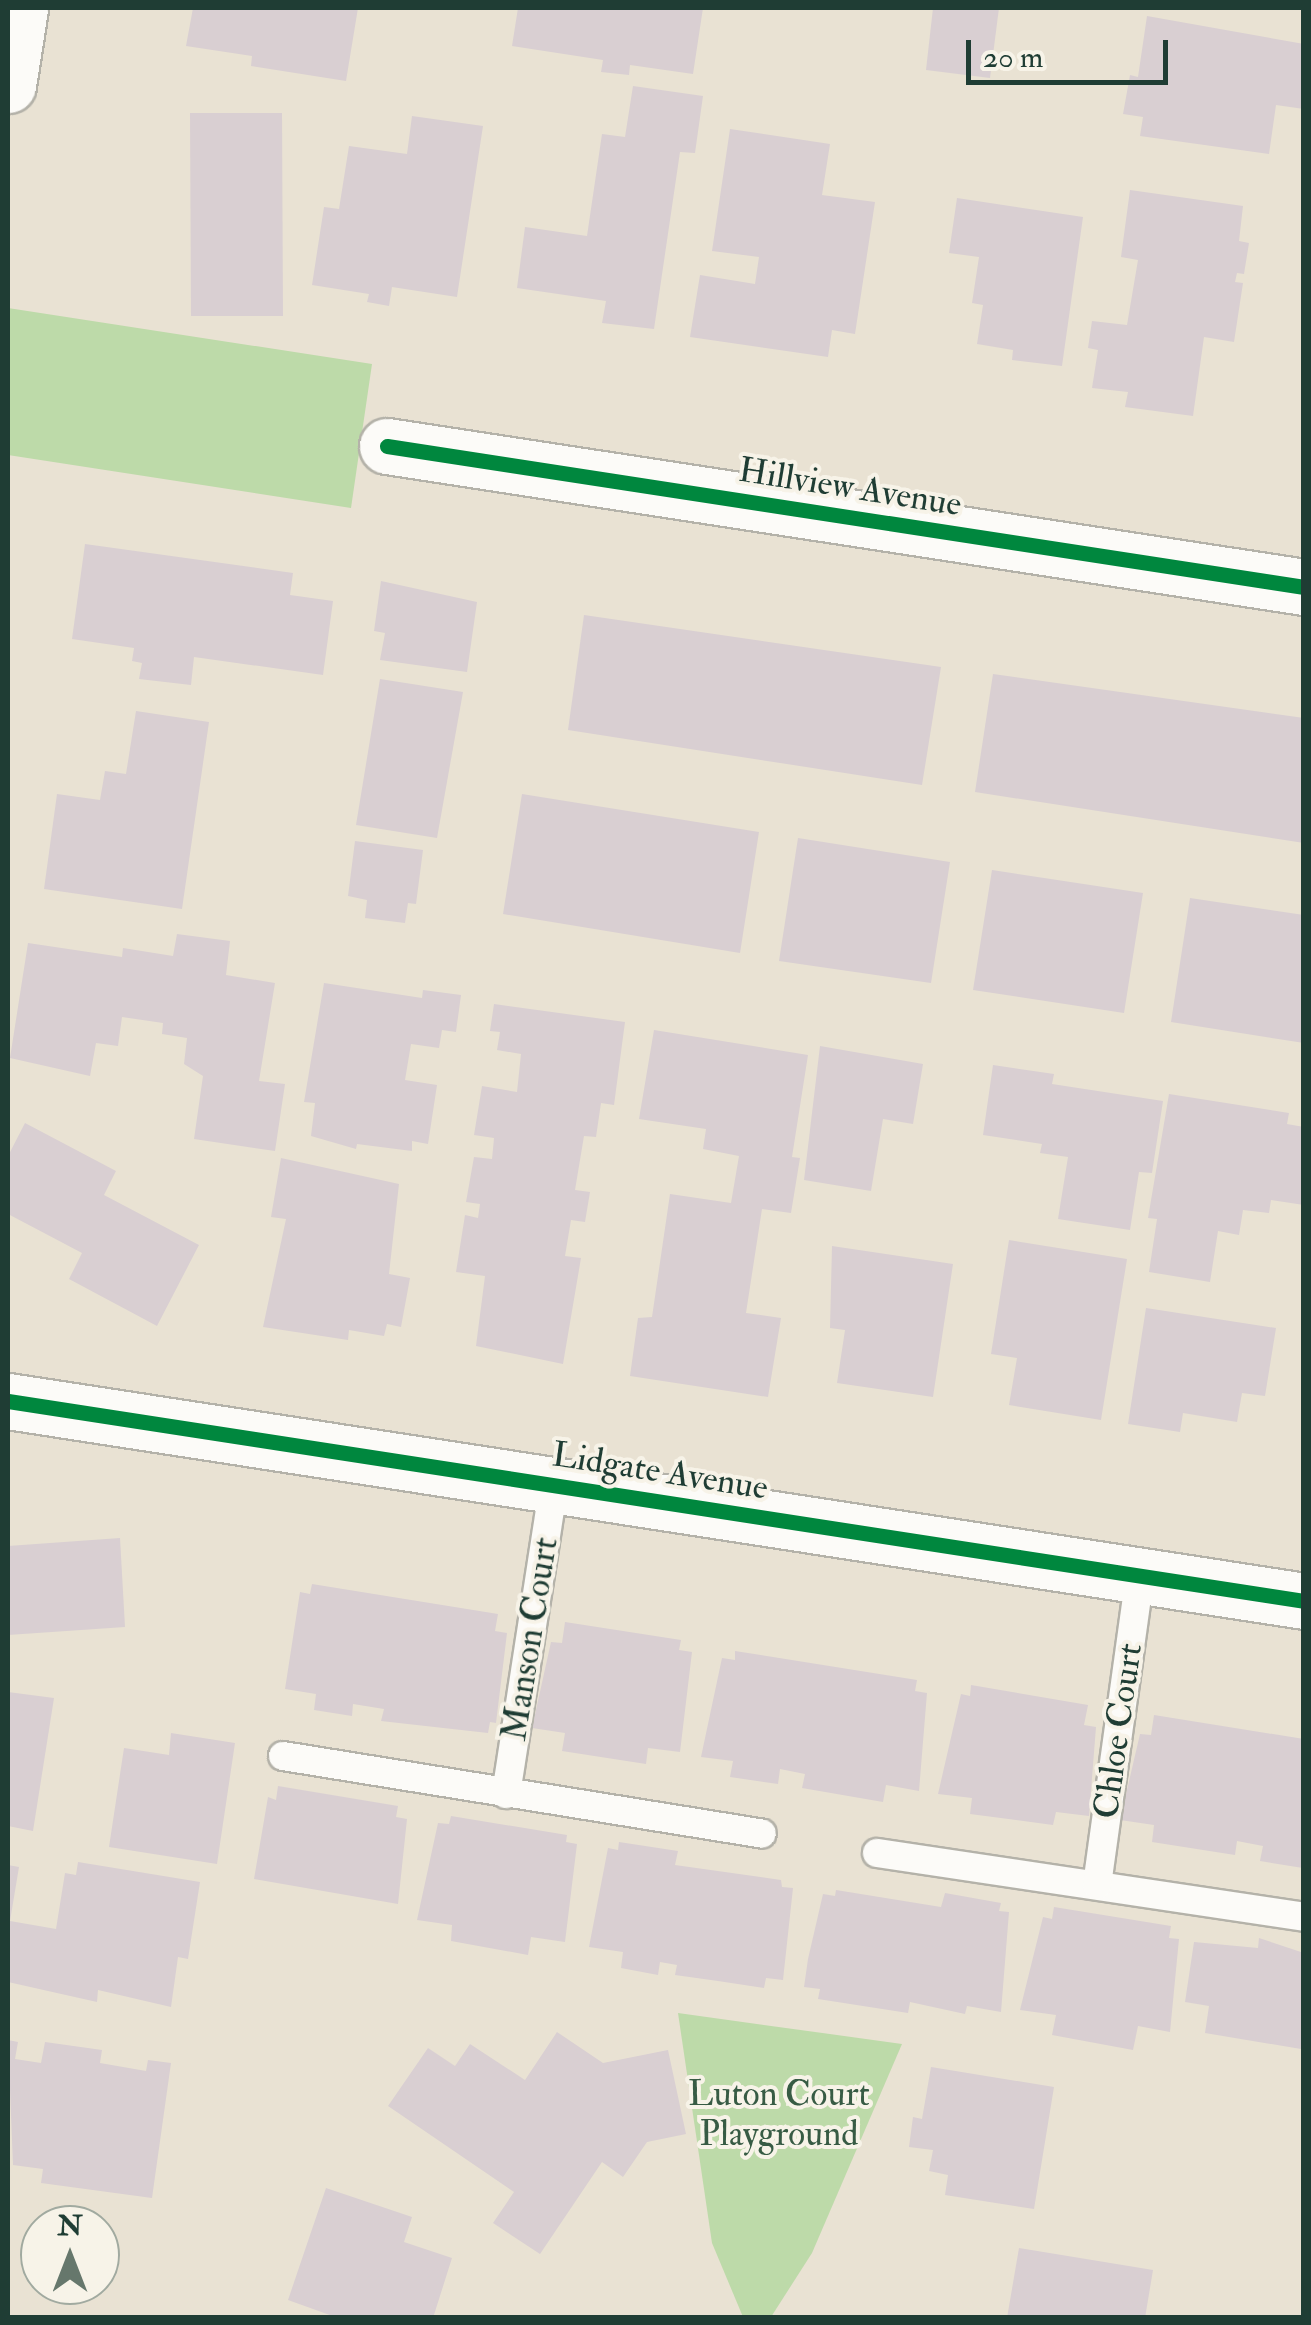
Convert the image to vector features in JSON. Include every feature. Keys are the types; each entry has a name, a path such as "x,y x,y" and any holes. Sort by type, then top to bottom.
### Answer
{"street":[{"path":"8,85 20,8"},
{"name":"Hillview Avenue","path":"387,446 1304,587"},
{"name":"Lidgate Avenue","path":"8,1401 1304,1601"}],"lane":[{"name":"Manson Court","path":"506,1794 554,1485"},
{"name":"Chloe Court","path":"1097,1885 1140,1577"},
{"path":"284,1756 762,1834"},
{"path":"877,1854 1304,1916"}],"green space":[{"path":"8,308 372,364 351,508 8,455"},
{"name":"Luton Court Playground","path":"678,2013 902,2044 812,2253 771,2317 743,2317 712,2243"}],"building":[{"path":"193,8 358,8 346,81 251,66 252,56 186,46"},
{"path":"518,8 703,8 693,74 630,65 629,75 601,72 603,60 512,46"},
{"path":"933,8 999,8 990,78 926,70"},
{"path":"1147,16 1304,44 1304,109 1276,105 1269,154 1140,136 1143,117 1123,114 1130,75 1138,77"},
{"path":"633,86 703,96 695,153 680,152 654,329 602,323 606,301 517,288 525,227 587,236 602,134 625,137"},
{"path":"190,113 282,113 283,316 191,316"},
{"path":"412,116 483,126 457,297 392,287 389,306 367,302 369,294 312,285 324,207 339,209 349,146 407,154"},
{"path":"730,129 830,144 822,195 875,202 855,334 832,330 828,357 690,337 700,275 755,284 759,257 712,251"},
{"path":"1130,190 1243,206 1239,241 1249,243 1244,274 1237,273 1235,282 1243,283 1234,342 1204,337 1193,416 1125,407 1128,392 1092,388 1098,350 1088,348 1092,321 1127,325 1138,260 1121,257"},
{"path":"957,198 1083,217 1062,366 1012,360 1013,350 977,344 983,305 972,303 979,257 949,253"},
{"path":"85,544 293,573 290,595 333,601 323,675 194,657 191,685 139,679 142,663 132,661 134,648 72,639"},
{"path":"381,581 477,602 467,672 380,660 385,633 374,631"},
{"path":"584,615 941,667 922,785 568,730"},
{"path":"993,674 1304,718 1304,843 975,792"},
{"path":"380,679 463,692 437,838 356,825"},
{"path":"136,711 209,722 182,909 44,889 57,794 100,800 105,771 126,774"},
{"path":"522,794 759,832 740,953 503,914"},
{"path":"798,838 950,862 931,983 779,961"},
{"path":"355,841 423,850 416,904 408,903 405,923 365,918 367,900 348,896"},
{"path":"992,870 1143,893 1124,1013 973,990"},
{"path":"1190,898 1304,915 1304,1043 1171,1022"},
{"path":"177,934 230,941 226,975 275,983 259,1081 285,1084 275,1151 194,1139 203,1076 184,1064 187,1038 162,1034 163,1023 122,1017 118,1046 96,1043 90,1076 10,1058 28,943 122,957 123,948 173,956"},
{"path":"324,983 422,998 423,990 461,995 456,1032 442,1030 439,1048 411,1044 405,1080 437,1085 428,1144 412,1141 412,1151 357,1144 356,1149 311,1136 315,1103 304,1102"},
{"path":"494,1004 625,1022 614,1105 601,1103 596,1137 584,1136 575,1190 590,1192 585,1222 571,1220 565,1256 581,1258 563,1364 476,1346 485,1276 456,1272 465,1215 478,1218 480,1204 466,1202 474,1157 492,1159 494,1138 474,1135 482,1086 517,1092 521,1054 497,1050 500,1032 490,1031"},
{"path":"654,1030 808,1055 792,1157 800,1158 791,1213 762,1209 746,1313 781,1318 768,1397 630,1376 638,1318 652,1317 670,1194 731,1203 739,1156 703,1149 706,1129 639,1119"},
{"path":"820,1046 923,1064 913,1124 883,1119 871,1191 804,1180"},
{"path":"993,1065 1054,1074 1052,1084 1163,1101 1152,1173 1139,1172 1130,1230 1058,1219 1068,1157 1040,1153 1042,1144 983,1135"},
{"path":"1169,1094 1289,1113 1287,1124 1304,1127 1304,1205 1271,1200 1269,1213 1243,1210 1239,1235 1218,1231 1210,1282 1149,1272 1157,1219 1148,1218"},
{"path":"25,1123 116,1171 104,1195 199,1245 157,1326 69,1279 82,1253 8,1214 8,1156"},
{"path":"281,1158 399,1184 389,1274 410,1278 401,1327 387,1324 384,1336 349,1330 348,1340 263,1327 286,1219 271,1217"},
{"path":"1009,1240 1127,1259 1101,1420 1009,1405 1017,1358 991,1354"},
{"path":"832,1246 953,1264 933,1397 837,1383 845,1330 830,1328"},
{"path":"1146,1308 1276,1328 1265,1396 1242,1393 1237,1422 1183,1413 1180,1432 1128,1424"},
{"path":"120,1538 125,1627 8,1635 8,1546"},
{"path":"312,1584 498,1614 495,1631 507,1633 496,1723 490,1722 488,1733 381,1721 384,1709 353,1704 352,1716 314,1710 316,1694 285,1689 300,1592 310,1594"},
{"path":"565,1622 681,1640 679,1650 692,1652 680,1752 648,1748 646,1764 562,1751 565,1733 532,1728 551,1642 562,1643"},
{"path":"735,1651 917,1680 915,1691 927,1693 919,1791 886,1785 883,1802 802,1788 805,1774 780,1769 778,1784 730,1777 733,1761 701,1757 722,1658 735,1660"},
{"path":"971,1685 1088,1705 1084,1725 1096,1727 1089,1816 1056,1812 1053,1825 970,1814 972,1798 938,1794 961,1694 970,1696"},
{"path":"8,1692 54,1698 33,1831 8,1826"},
{"path":"1154,1715 1304,1739 1303,1868 1260,1861 1263,1846 1237,1841 1235,1855 1152,1842 1154,1825 1120,1820 1140,1734 1151,1735"},
{"path":"171,1733 235,1743 217,1864 109,1847 124,1748 169,1755"},
{"path":"278,1786 398,1806 396,1817 407,1819 398,1904 254,1879 268,1797 276,1800"},
{"path":"451,1816 567,1835 566,1842 577,1844 565,1942 531,1937 528,1955 451,1941 452,1925 417,1920 438,1823 449,1824"},
{"path":"619,1842 678,1851 675,1865 781,1880 782,1887 793,1888 783,1980 766,1978 764,1988 675,1975 677,1965 660,1962 658,1975 621,1968 623,1952 589,1947 608,1848 618,1850"},
{"path":"78,1862 200,1882 188,1959 178,1957 171,2007 98,1990 97,2002 8,1982 8,1865 19,1867 10,1921 56,1929 65,1873 76,1875"},
{"path":"836,1890 941,1907 945,1893 1001,1903 999,1911 1009,1912 1001,2012 967,2006 965,2014 910,2002 908,2013 818,1999 820,1989 804,1987 808,1959 823,1894 835,1896"},
{"path":"1054,1907 1171,1926 1169,1938 1179,1939 1170,2032 1138,2026 1133,2050 1052,2035 1056,2015 1020,2010 1043,1917 1052,1919"},
{"path":"1259,1938 1304,1953 1301,2049 1205,2033 1209,2006 1185,2002 1194,1942 1258,1948"},
{"path":"557,2032 603,2063 668,2050 686,2134 647,2142 623,2177 602,2162 540,2254 493,2223 514,2192 388,2106 428,2048 455,2066 470,2044 525,2080"},
{"path":"8,2040 18,2042 15,2059 41,2063 45,2042 102,2050 100,2063 146,2071 148,2060 171,2063 152,2198 41,2183 43,2169 13,2165"},
{"path":"931,2067 1054,2087 1034,2209 945,2195 948,2175 929,2171 933,2150 909,2147 913,2117 922,2119"},
{"path":"326,2188 412,2217 404,2242 452,2258 433,2318 338,2318 288,2300"},
{"path":"1019,2248 1153,2270 1145,2318 1007,2318"}],"cycle path":[{"path":"387,446 1304,587"},
{"path":"8,1401 1304,1601"}]}
